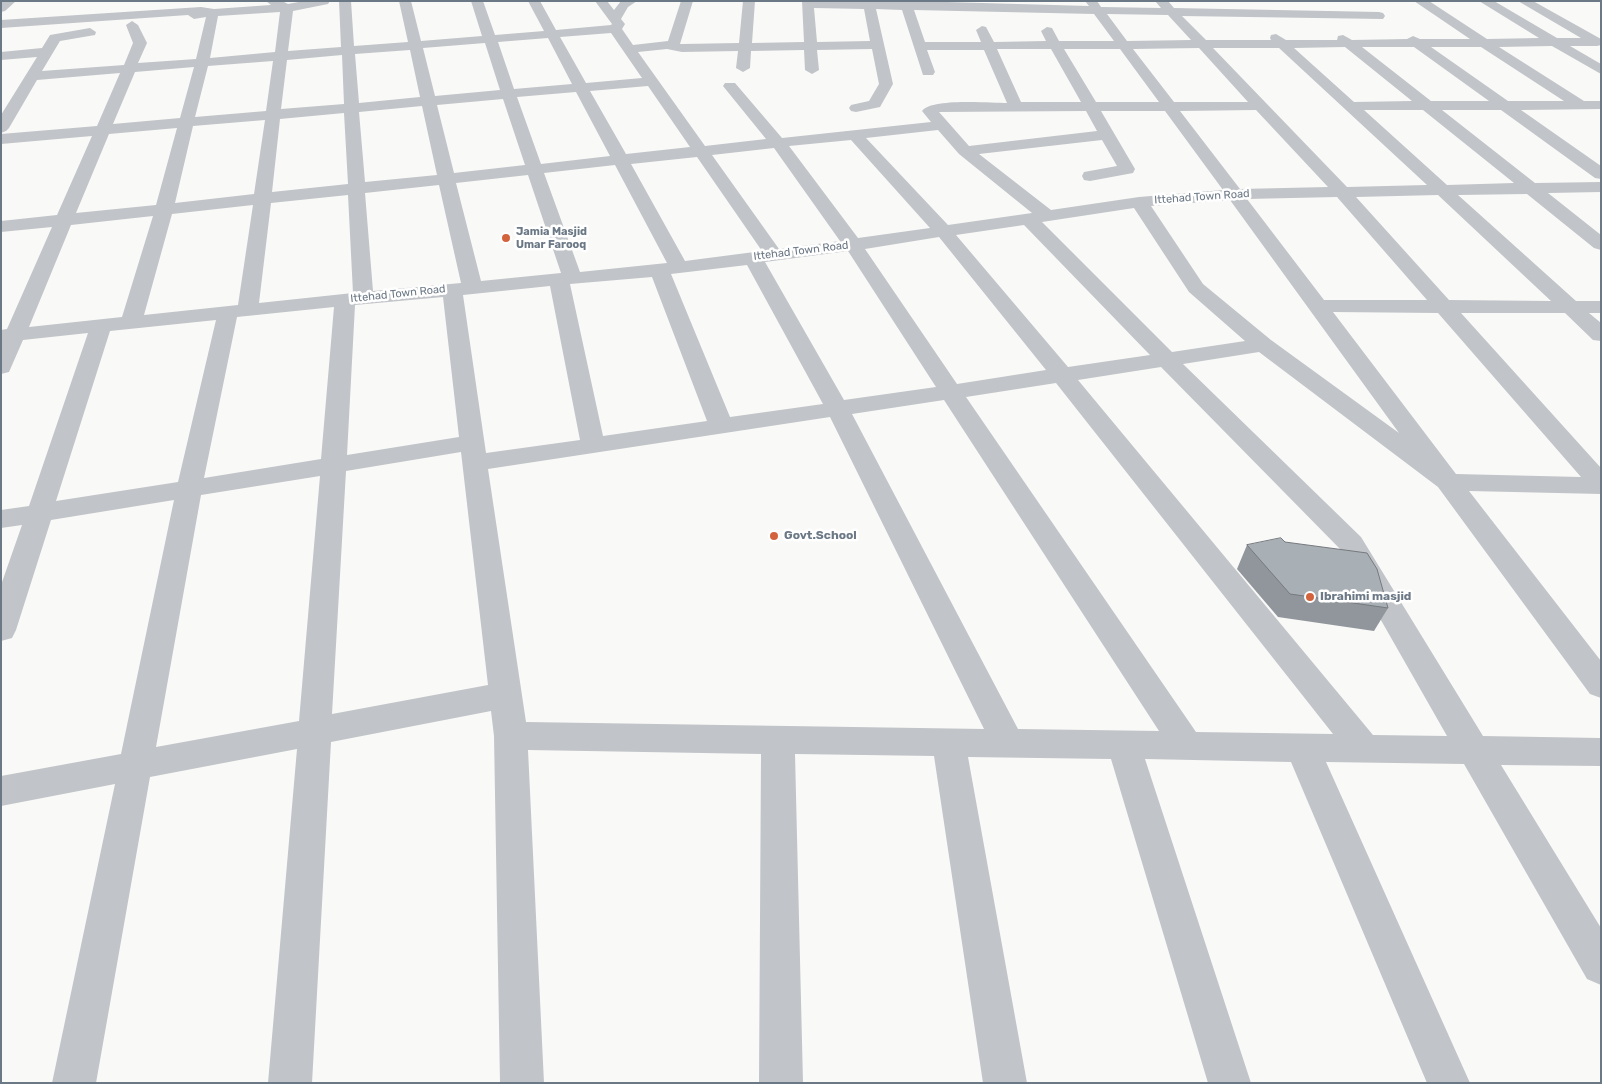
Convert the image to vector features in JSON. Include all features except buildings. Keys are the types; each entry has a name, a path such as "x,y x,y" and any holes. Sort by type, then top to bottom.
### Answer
{"street":[{"path":"1,24 201,11 220,12 253,1"},
{"path":"37,39 56,38 220,12 324,1"},
{"path":"290,1083 332,466 354,299 356,189 345,1"},
{"path":"405,1 447,179 462,288 473,453 511,736 522,1083"},
{"path":"477,1 535,170 565,279 593,445"},
{"path":"534,1 621,160 669,269 721,426"},
{"path":"601,1 630,49 702,152 763,256 836,408 1008,743"},
{"path":"615,24 623,5 631,1"},
{"path":"672,46 687,1"},
{"path":"749,1 746,47 737,77 778,143 853,245 1187,746"},
{"path":"1236,1 1601,335"},
{"path":"1295,1 1601,244"},
{"path":"1359,1 1601,174"},
{"path":"1420,1 1601,118"},
{"path":"1486,1 1601,70"},
{"path":"1524,1 1599,43"},
{"path":"812,70 808,3 1166,6 1249,13 1379,16"},
{"path":"856,108 875,104 886,84 869,3"},
{"path":"906,4 928,72"},
{"path":"970,4 1016,107"},
{"path":"74,1083 189,489 238,310 261,199 280,56 280,5"},
{"path":"1032,5 1127,169 1090,176"},
{"path":"1094,5 1318,306 1347,348 1601,685"},
{"path":"1,10 14,6"},
{"path":"1166,6 1343,193 1599,480"},
{"path":"131,322 153,253 212,23 220,12"},
{"path":"19,73 35,74 129,68 552,34 615,24"},
{"path":"1,367 8,335 63,220 140,43 132,25"},
{"path":"1,128 56,38"},
{"path":"919,46 1202,43 1599,43"},
{"path":"630,49 672,46 682,48 878,46"},
{"path":"1,56 48,52"},
{"path":"1,140 652,81"},
{"path":"1350,106 1601,105"},
{"path":"1261,106 936,108 930,112 965,150 1037,217 1166,359 1352,544 1601,965"},
{"path":"1,227 943,126"},
{"path":"855,135 943,231 1364,748"},
{"path":"965,150 1107,135"},
{"name":"Ittehad Town Road","path":"8,335 238,310 669,269 853,245 1139,202 1234,194 1601,187"},
{"path":"1139,202 1196,288 1263,345 1448,482 1599,480"},
{"path":"1318,306 1446,308 1601,307"},
{"path":"1,630 101,325"},
{"path":"1,519 332,466 473,453 593,445 1263,345"},
{"path":"1,791 506,695"},
{"path":"511,736 1601,752"},
{"path":"778,740 781,1083"},
{"path":"949,742 1005,1083"},
{"path":"1124,745 1230,1083"},
{"path":"1302,747 1449,1083"}],"place":[{"name":"Jamia Masjid Umar Farooq","path":"506,238"},
{"name":"Govt.School","path":"774,536"},
{"name":"Ibrahimi masjid","path":"1310,597"}]}
